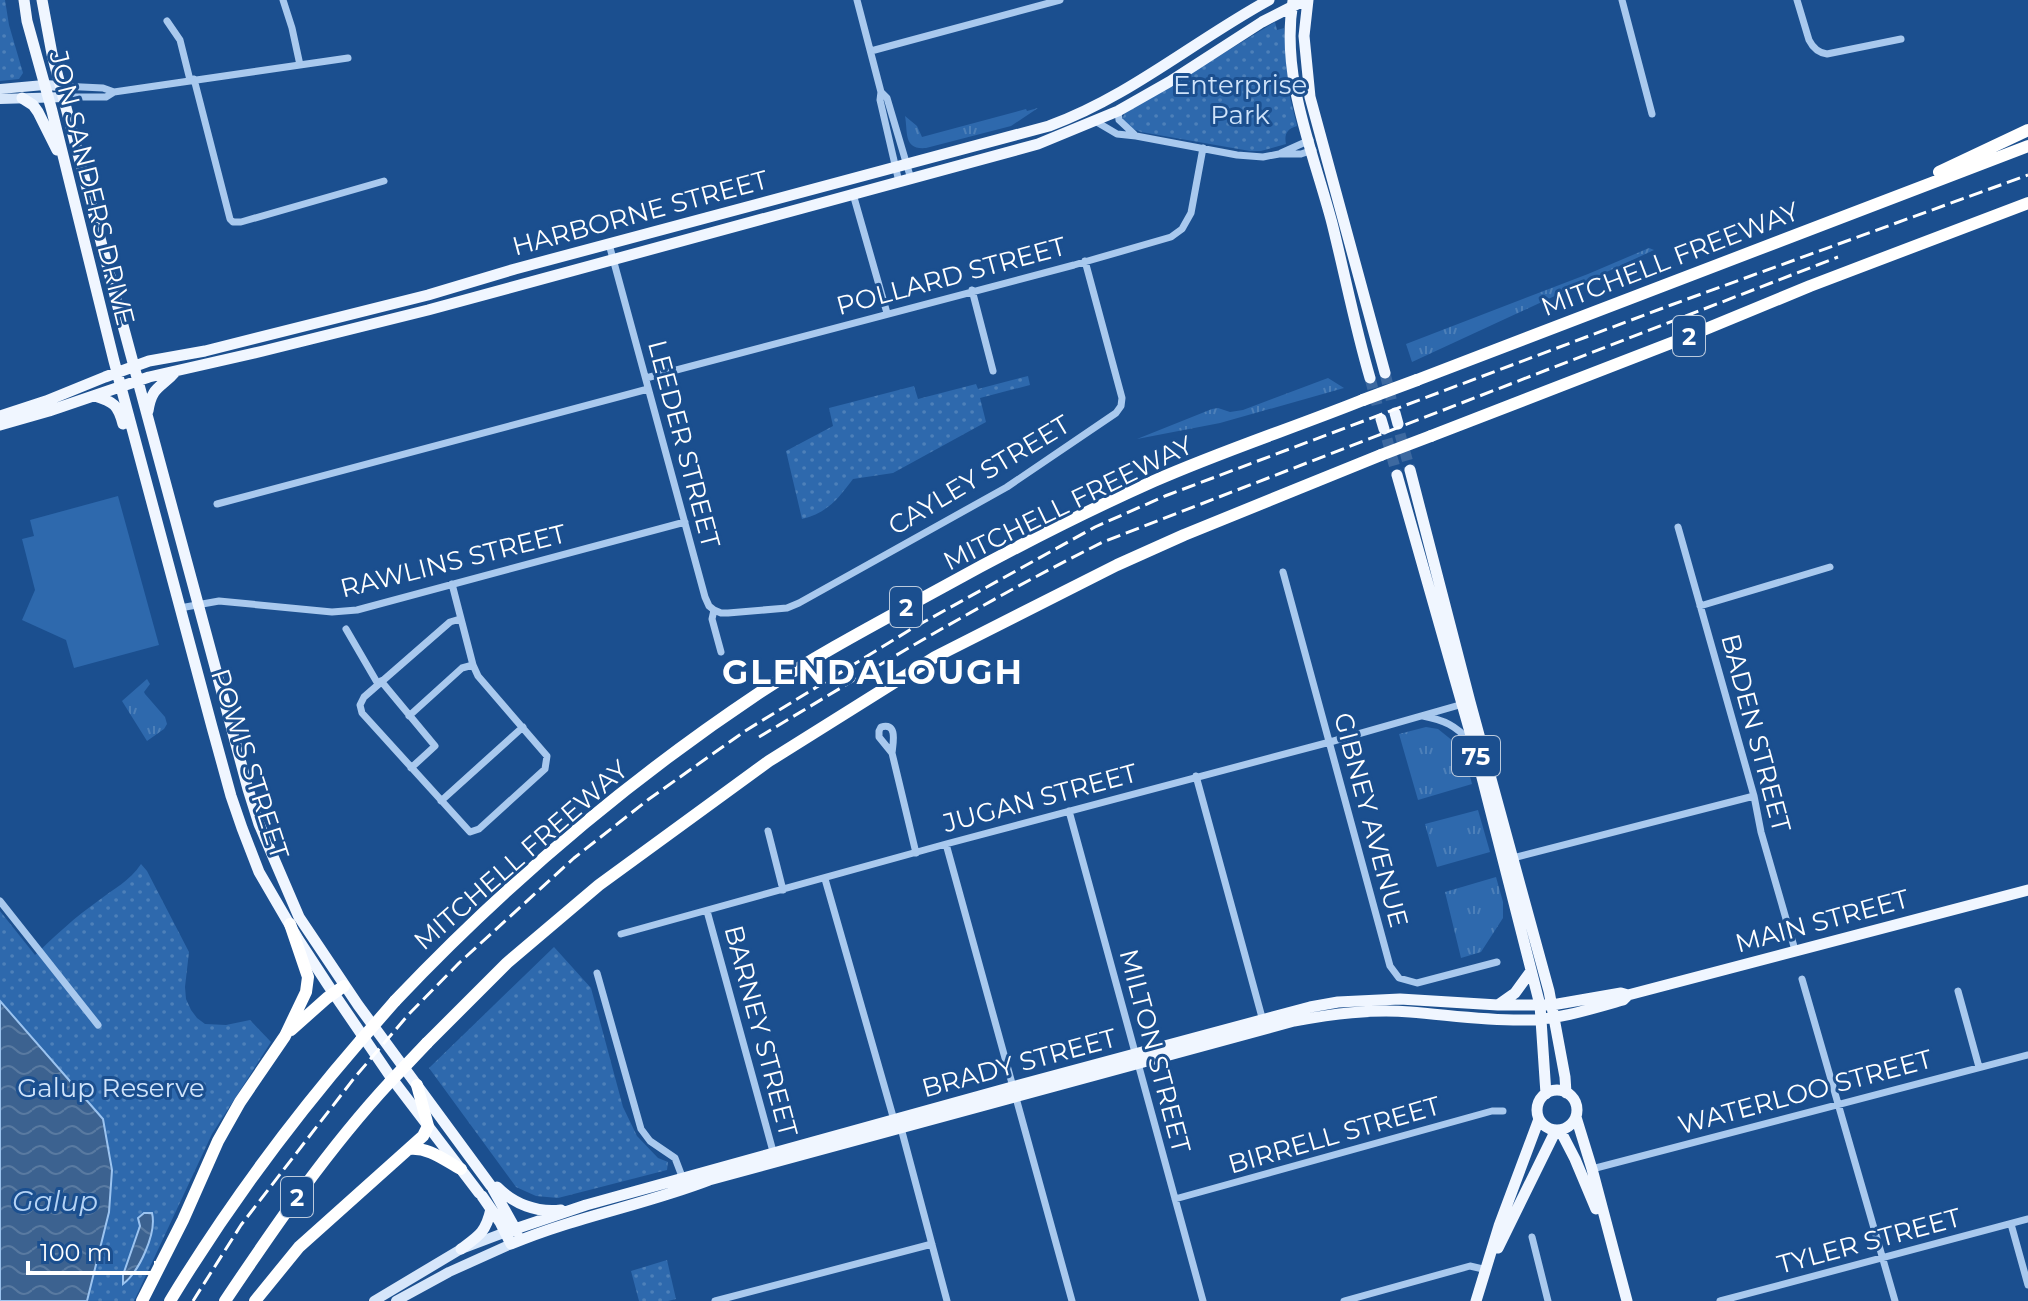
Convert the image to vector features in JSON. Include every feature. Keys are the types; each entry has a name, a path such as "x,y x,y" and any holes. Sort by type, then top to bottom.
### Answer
{"highway":[{"path":"1853,213 2028,130"},
{"name":"MITCHELL FREEWAY","path":"170,1301 283,1134 345,1058 435,959 562,842 624,791 709,728 817,656 1020,545 1154,481 2028,146"},
{"name":"2","path":"225,1301 276,1225 346,1132 427,1043 507,963 599,885 769,761 935,657 1157,547 1243,510 2028,203"},
{"path":"142,1301 183,1220 219,1138 285,1036 306,992 308,977 290,924"},
{"path":"285,1036 339,990"},
{"path":"255,1301 299,1247 423,1136 428,1126 417,1085"},
{"path":"409,1149 419,1148 433,1153 461,1169"}],"main road":[{"name":"JON SANDERS DRIVE","path":"24,0 121,387"},
{"name":"JON SANDERS DRIVE","path":"42,0 47,30 138,381"},
{"path":"1245,14 1256,0"},
{"name":"HARBORNE STREET","path":"0,416 149,361 205,351 412,299 1049,126 1108,101 1269,0"},
{"path":"1307,0 1304,36 1306,70 1316,144 1370,378"},
{"name":"HARBORNE STREET","path":"0,425 177,370 520,285 1038,144 1118,111 1293,3 1307,0"},
{"path":"1293,3 1293,70 1300,112 1316,144 1385,373"},
{"path":"0,89 63,92"},
{"path":"0,99 22,98 46,91"},
{"path":"22,98 38,112 66,169"},
{"path":"779,198 784,214"},
{"path":"515,269 520,285"},
{"path":"147,416 154,390 177,370"},
{"name":"POWIS STREET","path":"138,381 248,789 259,824 299,917 390,1076 461,1169 489,1189 491,1209 511,1230"},
{"name":"POWIS STREET","path":"121,387 231,796 259,872 290,924 483,1174 515,1242"},
{"path":"95,396 114,403 124,429 136,445"},
{"name":"75","path":"1410,470 1466,703 1546,1005 1541,1019 1546,1094"},
{"name":"75","path":"1397,475 1466,703 1474,746 1508,859 1531,971 1554,1018 1566,1093"},
{"name":"MAIN STREET","path":"1541,1019 1572,1014 1623,1000 1628,995 2028,890"},
{"path":"1498,1005 1515,993 1531,971"},
{"name":"MAIN STREET","path":"1546,1005 1621,993 1628,995"},
{"name":"BRADY STREET","path":"515,1242 684,1184 1264,1024 1310,1007 1371,999 1546,1005"},
{"name":"BRADY STREET","path":"1264,1024 1376,1011 1503,1020 1541,1019"},
{"path":"1557,1043 1572,1014"},
{"path":"1476,1301 1499,1226 1539,1119 1538,1105 1546,1094 1556,1091 1566,1093 1575,1103 1576,1117 1627,1301"},
{"path":"1539,1119 1546,1127 1558,1130 1570,1126 1576,1117"},
{"path":"1558,1130 1575,1159 1610,1243"},
{"path":"1487,1270 1558,1130"},
{"name":"BRADY STREET","path":"511,1230 577,1209 684,1184"},
{"path":"489,1189 532,1208 554,1211 577,1209"},
{"path":"374,1301 481,1234 486,1228 491,1209"},
{"path":"461,1249 511,1230"},
{"path":"396,1301 449,1272 515,1242"}],"street":[{"path":"283,0 300,65"},
{"path":"857,0 881,92 880,100 905,181"},
{"path":"871,51 1060,0"},
{"path":"1622,0 1652,114"},
{"path":"1797,0 1809,40 1821,53 1901,39"},
{"path":"167,21 180,40 233,222 384,181"},
{"path":"63,92 103,88 114,92 348,58"},
{"path":"1118,111 1119,120 1136,136"},
{"path":"1095,121 1117,134 1250,156 1301,154 1316,144"},
{"name":"POLLARD STREET","path":"646,378 1171,237 1182,229 1191,213 1203,148"},
{"path":"853,194 887,313"},
{"name":"LEEDER STREET","path":"609,244 705,597 714,610 712,619 721,652"},
{"name":"CAYLEY STREET","path":"714,610 728,613 787,608 799,603 1007,487 1116,413 1122,398 1085,261"},
{"path":"972,290 993,371"},
{"path":"217,504 648,389"},
{"name":"RAWLINS STREET","path":"180,608 219,601 346,612 685,522"},
{"name":"BADEN STREET","path":"1678,527 1795,950"},
{"path":"1700,606 1830,567"},
{"name":"GIBNEY AVENUE","path":"1283,572 1390,966 1399,978 1417,983 1497,962"},
{"path":"452,584 478,676 547,756 545,769 479,829 470,832 362,713 360,705 364,697 450,622 460,619"},
{"path":"346,629 380,683 435,746 411,768"},
{"path":"409,716 462,668 473,665"},
{"name":"JUGAN STREET","path":"621,934 1466,703"},
{"path":"1419,716 1451,724 1474,746"},
{"path":"441,801 523,727"},
{"path":"892,753 916,853"},
{"path":"1196,776 1264,1024"},
{"path":"1508,859 1754,796"},
{"name":"MILTON STREET","path":"1069,811 1203,1301"},
{"path":"768,831 783,890"},
{"path":"946,844 1072,1301"},
{"path":"825,879 947,1301"},
{"path":"0,901 98,1025"},
{"name":"BARNEY STREET","path":"707,911 775,1158"},
{"path":"597,973 641,1129 650,1141 675,1158 684,1184"},
{"path":"1802,979 1895,1301"},
{"path":"1958,991 1979,1067"},
{"name":"WATERLOO STREET","path":"1592,1169 2028,1055"},
{"name":"BIRRELL STREET","path":"1175,1199 1492,1111 1503,1111"},
{"name":"TYLER STREET","path":"1720,1301 2028,1219"},
{"path":"2011,1224 2028,1285"},
{"path":"1532,1237 1548,1301"},
{"path":"715,1301 932,1244"},
{"path":"1344,1301 1470,1266 1487,1270"},
{"path":"1761,1290 1764,1301"}],"green space":[{"path":"0,0 5,0 23,73 19,79 0,81"},
{"name":"Enterprise Park","path":"1275,22 1277,30 1284,28 1289,93 1297,126 1287,132 1286,144 1250,151 1141,132 1122,119 1125,113"},
{"path":"1038,108 1011,126 926,148 913,146 907,134 905,116 917,126 922,137"},
{"path":"1649,248 1654,250 1412,362 1406,344"},
{"path":"1028,376 1030,385 980,398 986,422 893,473 853,479 831,504 802,519 786,451 833,426 829,408 914,386 918,399 976,384 978,389"},
{"path":"1328,378 1344,388 1220,423 1137,439 1212,409 1230,412 1243,410"},
{"path":"118,496 159,645 74,668 66,640 22,620 35,590 22,539 34,536 30,520"},
{"path":"147,679 150,684 144,692 165,717 167,724 147,741 122,701"},
{"path":"1426,727 1438,729 1463,749 1472,784 1418,800 1399,734"},
{"path":"1478,810 1490,852 1437,867 1425,824"},
{"name":"Galup Reserve","path":"141,864 189,952 185,987 191,1010 205,1024 226,1025 250,1020 271,1042 212,1134 134,1301 0,1301 0,911 35,955 81,914 127,880"},
{"path":"1496,877 1503,902 1503,918 1481,952 1461,958 1445,892"},
{"path":"554,947 591,988 623,1107 637,1136 658,1158 668,1162 667,1170 558,1198 536,1196 516,1187 429,1068"},
{"path":"667,1260 676,1299 639,1301 631,1271"}],"water":[{"name":"Galup","path":"0,1001 103,1119 112,1170 109,1212 87,1301 0,1301"},
{"path":"144,1213 152,1213 152,1231 135,1271 123,1284 123,1275 140,1226 138,1218"}],"tunnel":[{"path":"1385,373 1392,403"},
{"path":"1370,378 1378,408"},
{"path":"1400,434 1410,470"},
{"path":"1387,439 1397,475"}],"railway":[{"path":"193,1301 241,1225 355,1077 409,1014 459,963 574,858 649,799 745,731 913,628 1095,527 1165,496 1671,305 2028,175"},
{"path":"759,737 972,612 1103,542 1838,257"}],"district":[{"name":"GLENDALOUGH","path":"873,672"}]}
